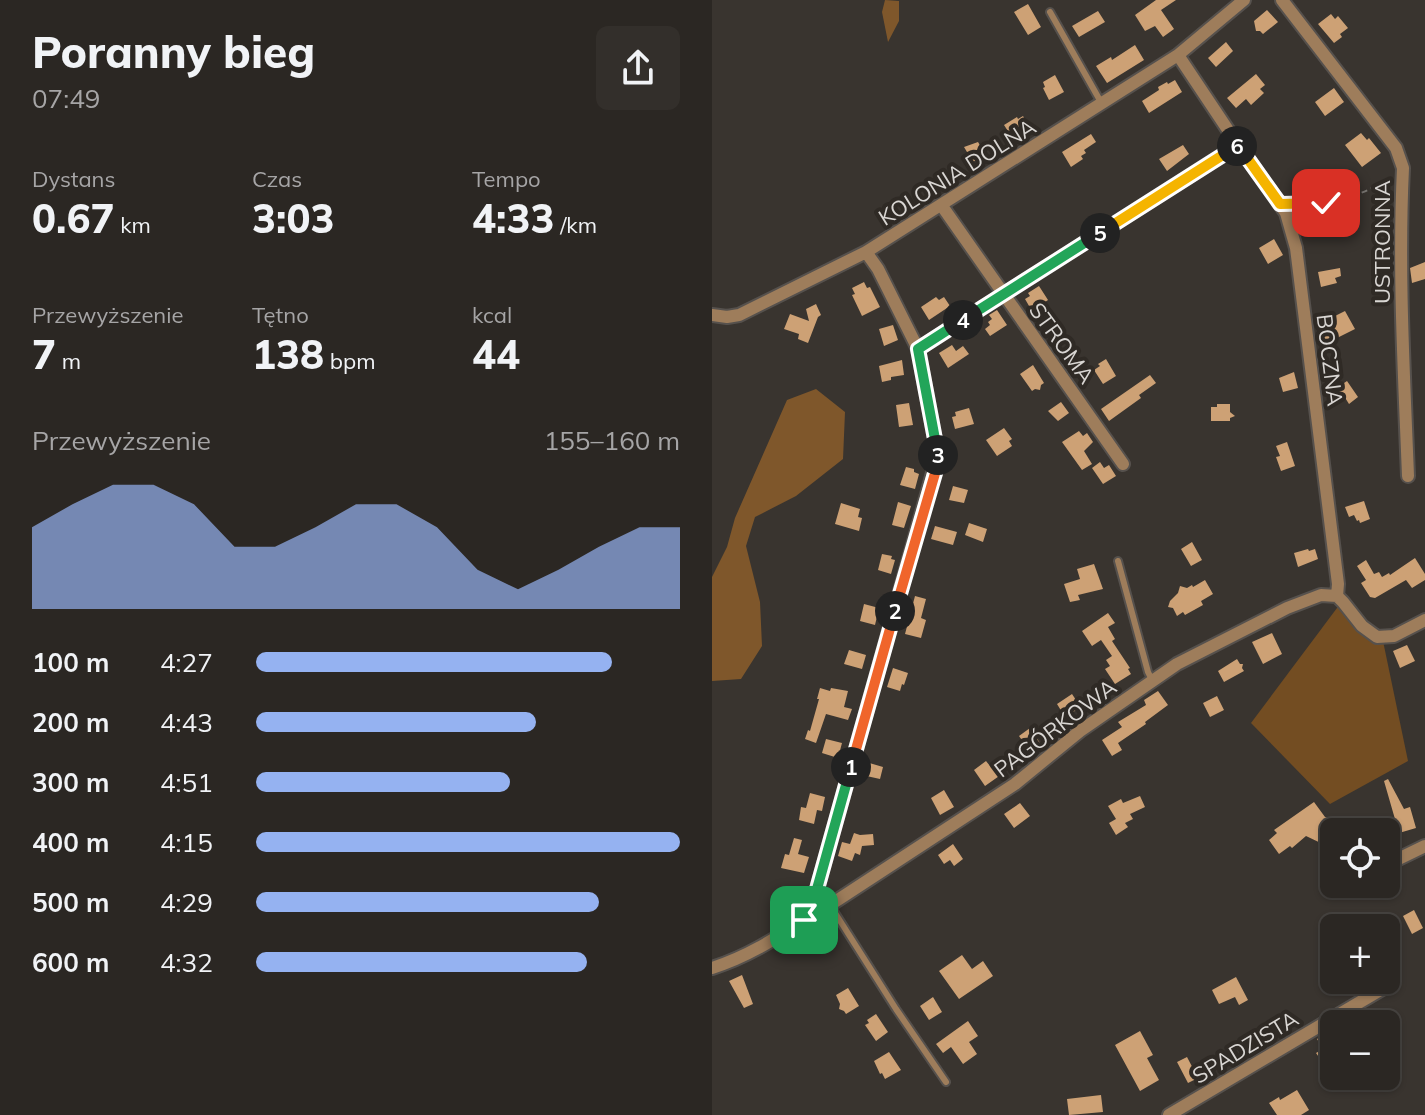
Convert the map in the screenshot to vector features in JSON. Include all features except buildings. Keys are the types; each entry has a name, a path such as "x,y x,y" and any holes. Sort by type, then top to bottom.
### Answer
{"street":[{"name":"KOLONIA DOLNA","path":"810,914 938,463 938,447 918,349 878,269 866,252 1178,55 1244,0"},
{"name":"USTRONNA","path":"1282,0 1401,157 1408,476"},
{"name":"BOCZNA","path":"1178,55 1286,213 1296,248 1337,596"},
{"path":"918,349 1238,145"},
{"name":"STROMA","path":"942,206 1123,464"},
{"path":"712,315 739,315 866,252"},
{"name":"PAGÓRKOWA","path":"712,968 755,952 810,914 830,905 1015,784 1080,731 1177,664 1287,608 1321,595 1337,596"},
{"path":"1337,596 1362,626 1377,637 1394,636 1425,620"},
{"path":"1400,858 1425,846"},
{"name":"SPADZISTA","path":"1169,1115 1374,994"}],"lane":[{"path":"1050,12 1102,104"},
{"path":"1118,561 1152,680"},
{"path":"830,905 946,1082"}],"path":[{"path":"1280,204 1326,203 1365,192 1380,184"}],"shaded area":[{"path":"885,0 899,1 899,21 888,42 882,12"},
{"path":"816,389 845,412 843,459 796,496 755,517 746,546 760,602 762,646 741,679 712,681 712,577 787,400"},
{"path":"1340,604 1383,641 1408,761 1330,804 1251,723"}],"route":[{"path":"804,920 810,914 938,463 938,447 918,349 1238,145 1280,204 1326,203"}]}
